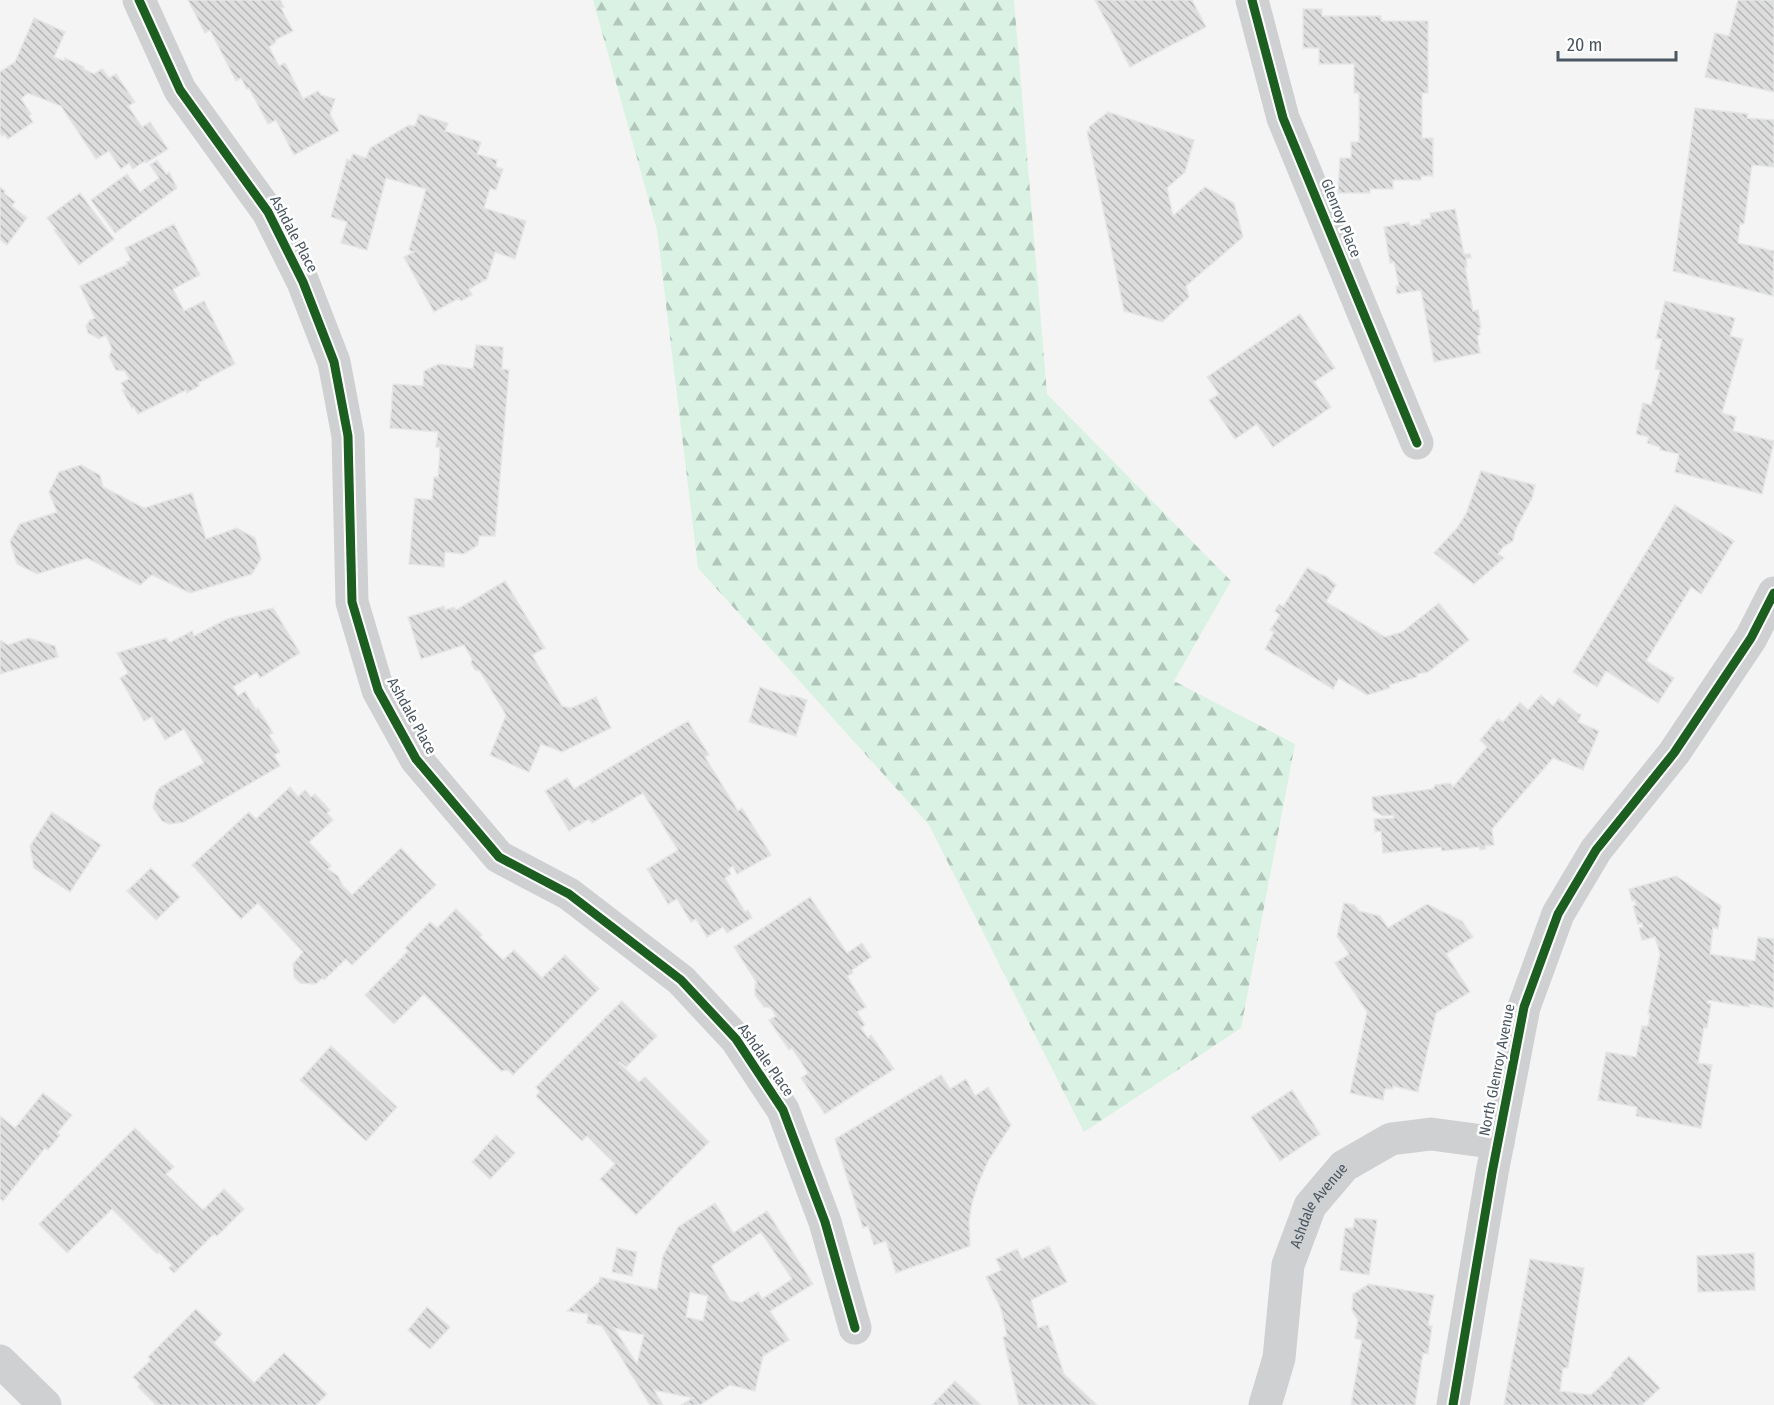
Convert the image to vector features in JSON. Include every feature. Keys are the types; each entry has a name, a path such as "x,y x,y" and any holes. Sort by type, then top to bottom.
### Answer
{"street":[{"name":"Ashdale Place","path":"140,0 180,90 268,212 303,282 334,362 348,435 352,602 378,690 416,759 498,857 569,894 681,980 736,1039 783,1110 825,1222 855,1328"},
{"name":"Glenroy Place","path":"1252,0 1283,118 1417,443"},
{"name":"North Glenroy Avenue","path":"1453,1405 1524,1006 1558,914 1596,850 1674,753 1751,638 1774,593"},
{"name":"Ashdale Avenue","path":"1265,1405 1279,1359 1288,1265 1310,1206 1344,1166 1391,1139 1431,1134 1498,1143"},
{"path":"0,1361 45,1405"}],"green space":[{"path":"593,0 1014,0 1047,394 1231,581 1174,681 1295,744 1241,1028 1084,1132 929,825 698,568 657,230"}],"building":[{"path":"188,0 280,0 284,7 281,8 293,31 275,40 276,42 269,47 279,66 285,63 303,99 318,91 321,95 335,99 330,114 339,131 294,155 276,120 268,124 249,88 247,89 241,78 236,81 210,30 205,33"},
{"path":"1095,0 1192,0 1206,27 1130,67"},
{"path":"1738,0 1774,0 1774,92 1705,77 1715,33 1729,36"},
{"path":"1303,9 1322,9 1322,16 1381,16 1381,21 1428,21 1428,93 1422,93 1422,138 1433,138 1433,176 1421,176 1421,180 1393,180 1393,189 1370,189 1370,193 1338,193 1340,158 1351,158 1351,142 1359,142 1359,93 1354,93 1354,64 1319,64 1319,48 1303,48"},
{"path":"34,18 65,32 54,57 64,61 65,58 94,74 102,69 109,78 116,74 135,102 128,106 142,127 150,122 168,149 133,169 129,163 121,169 109,151 96,159 61,106 28,93 21,99 31,114 29,116 33,122 8,139 4,134 2,136 0,133 0,72 15,62"},
{"path":"1695,108 1748,114 1747,118 1774,120 1774,167 1752,165 1744,224 1740,224 1738,243 1774,251 1773,296 1673,271"},
{"path":"1108,112 1194,140 1185,172 1167,188 1173,216 1205,187 1234,203 1243,237 1186,286 1189,297 1162,322 1124,311 1087,131 1090,131 1089,127"},
{"path":"419,114 448,123 445,131 481,142 477,154 497,160 496,167 503,169 496,190 490,188 484,208 526,221 515,259 495,252 487,279 469,289 472,295 461,301 459,298 434,312 404,257 414,252 409,250 426,189 386,178 367,250 341,243 347,222 331,217 347,159 350,161 353,154 366,158 370,148 409,125 415,126"},
{"path":"157,160 166,174 169,172 177,188 115,233 91,200 127,174 140,192 159,178 150,165"},
{"path":"0,187 15,202 12,206 27,218 7,245 0,239"},
{"path":"80,193 114,239 79,265 47,218"},
{"path":"1455,209 1464,254 1470,254 1471,258 1466,258 1467,267 1465,267 1473,311 1478,310 1481,328 1479,328 1480,335 1477,336 1480,353 1434,362 1421,290 1397,294 1396,286 1399,286 1394,262 1390,263 1384,227 1409,222 1410,226 1421,224 1421,220 1431,218 1430,213"},
{"path":"174,224 200,275 173,289 184,311 204,301 235,364 198,383 199,386 187,393 186,390 138,414 122,390 125,389 121,383 129,379 125,371 116,370 109,356 112,349 106,335 99,339 88,333 86,326 90,320 95,318 80,286 128,264 126,262 131,260 125,248"},
{"path":"1665,301 1735,318 1730,336 1743,339 1722,413 1736,417 1733,431 1774,441 1762,494 1675,472 1679,454 1660,450 1660,447 1647,443 1649,437 1636,434 1643,403 1651,405 1660,370 1655,369 1662,339 1656,338"},
{"path":"1300,314 1335,368 1314,382 1331,407 1273,447 1257,424 1235,439 1209,400 1219,394 1207,377"},
{"path":"476,345 503,347 502,369 509,370 495,536 479,536 478,545 464,554 445,552 444,567 409,564 415,498 432,500 434,477 438,477 440,447 436,447 438,432 390,428 393,384 423,386 424,371 439,364 473,369"},
{"path":"81,465 100,475 103,487 144,508 192,493 206,539 237,528 255,538 261,559 252,574 190,593 152,575 140,585 87,558 37,574 17,564 10,541 20,524 57,512 49,492 59,472"},
{"path":"1481,471 1535,485 1532,498 1515,531 1513,541 1503,547 1498,554 1504,558 1474,584 1434,553 1457,528 1466,514"},
{"path":"1675,505 1734,541 1701,594 1691,587 1646,661 1674,678 1658,703 1606,671 1597,687 1573,672"},
{"path":"1307,568 1327,577 1336,585 1326,602 1385,637 1402,632 1439,603 1469,640 1428,672 1389,685 1390,688 1367,695 1339,678 1333,689 1265,649 1274,632 1270,630 1280,615 1275,611 1279,604 1283,607"},
{"path":"505,581 545,648 532,655 562,706 571,708 596,697 611,728 562,752 541,744 529,772 490,755 506,715 480,671 475,670 464,645 421,659 408,617 444,606 445,610 454,607 456,610"},
{"path":"273,608 300,653 260,678 257,672 233,687 238,696 245,691 273,733 269,735 280,752 274,755 280,766 184,822 169,824 162,821 153,808 156,793 160,787 204,763 184,729 165,740 152,717 144,721 120,678 128,673 117,653 166,638 169,643 192,631 194,636 227,619"},
{"path":"29,638 55,646 58,657 0,674 0,640 8,645"},
{"path":"760,687 807,700 796,736 749,722"},
{"path":"1541,695 1553,706 1559,698 1581,714 1578,722 1599,731 1583,770 1553,758 1492,829 1494,845 1485,846 1486,849 1480,850 1479,847 1442,851 1441,847 1383,853 1381,831 1375,832 1374,819 1394,818 1393,815 1383,816 1373,810 1372,797 1433,789 1435,785 1450,783 1453,787 1487,747 1480,740 1498,719 1503,722 1520,702 1528,710"},
{"path":"688,721 709,755 705,757 738,811 742,808 771,855 737,874 733,866 728,869 731,874 725,878 745,912 748,910 752,918 727,933 723,927 707,937 696,919 691,922 677,899 668,904 647,869 678,850 643,793 592,823 589,819 569,831 545,791 567,778 574,789"},
{"path":"290,787 298,797 305,790 311,797 315,794 330,810 327,813 333,820 309,842 331,866 328,869 338,876 343,886 352,895 401,848 436,885 352,965 346,959 324,980 322,978 316,984 300,983 294,977 293,964 303,952 258,903 241,919 192,865 249,812 256,819"},
{"path":"52,812 101,845 70,892 34,868 30,846"},
{"path":"151,868 180,897 156,920 127,891"},
{"path":"1676,876 1721,906 1718,929 1713,927 1710,954 1755,961 1758,937 1774,939 1774,1008 1749,1004 1749,1007 1708,1000 1707,1003 1711,1004 1707,1028 1704,1027 1698,1063 1712,1065 1701,1128 1636,1116 1637,1107 1598,1100 1606,1052 1636,1057 1642,1026 1648,1026 1650,1014 1648,1014 1660,954 1655,937 1642,940 1639,928 1643,927 1642,923 1638,924 1633,906 1636,905 1635,900 1632,901 1629,889"},
{"path":"810,897 847,953 862,943 871,957 847,976 866,1007 857,1012 865,1025 861,1028 868,1038 871,1035 894,1069 825,1114 801,1078 808,1073 792,1048 789,1050 769,1020 776,1016 771,1008 764,1007 755,995 755,984 757,983 734,947"},
{"path":"1344,903 1354,905 1359,911 1380,916 1388,928 1427,904 1462,921 1473,937 1446,954 1470,992 1436,1013 1418,1092 1393,1086 1393,1089 1385,1089 1383,1100 1350,1093 1367,1012 1335,963 1349,954 1337,936"},
{"path":"456,909 503,960 514,950 542,978 565,955 599,989 513,1075 508,1070 501,1071 424,994 394,1024 365,995 408,951 405,948 430,922 437,928"},
{"path":"622,1001 657,1036 626,1067 619,1063 639,1082 645,1077 709,1142 636,1215 600,1179 615,1164 587,1136 582,1141 536,1096 540,1092 536,1087"},
{"path":"331,1046 397,1107 366,1141 300,1080"},
{"path":"941,1075 950,1089 966,1079 975,1096 988,1087 1011,1125 988,1161 978,1184 969,1221 970,1246 896,1273 886,1241 874,1245 868,1226 863,1228 835,1139"},
{"path":"1292,1090 1320,1134 1280,1161 1251,1117"},
{"path":"43,1093 72,1115 57,1133 60,1135 48,1150 45,1148 3,1201 0,1198 0,1116 15,1128"},
{"path":"135,1128 174,1167 166,1174 203,1210 224,1189 244,1209 174,1273 169,1268 172,1265 159,1252 157,1254 112,1209 67,1253 39,1224"},
{"path":"496,1135 515,1153 490,1179 472,1162"},
{"path":"715,1203 733,1233 767,1211 813,1284 770,1311 789,1340 763,1356 755,1391 730,1385 700,1405 681,1405 693,1398 654,1390 663,1405 650,1405 602,1326 587,1323 588,1314 567,1311 599,1282 600,1277 657,1290 663,1256 678,1227","holes":["761,1232 792,1279 762,1299 758,1292 741,1303 730,1300 711,1266","690,1292 708,1296 703,1321 686,1317","614,1328 644,1335 637,1364"]},
{"path":"1355,1218 1377,1220 1369,1275 1340,1270 1345,1228 1353,1228"},
{"path":"1049,1246 1067,1282 1031,1300 1038,1328 1048,1325 1064,1374 1097,1405 1019,1405 1003,1337 1007,1336 1001,1309 986,1277 1001,1270 996,1259 1017,1249 1022,1259"},
{"path":"617,1248 637,1252 632,1276 612,1272"},
{"path":"1754,1253 1755,1290 1698,1292 1697,1256"},
{"path":"1530,1259 1584,1268 1568,1368 1563,1368 1560,1391 1591,1395 1629,1356 1660,1388 1642,1405 1504,1405"},
{"path":"1369,1284 1434,1295 1428,1325 1432,1326 1428,1354 1423,1353 1415,1405 1351,1405 1362,1340 1355,1338 1358,1320 1352,1310 1353,1294"},
{"path":"427,1307 450,1327 430,1349 408,1330"},
{"path":"196,1309 222,1334 214,1343 254,1383 284,1353 327,1394 316,1405 156,1405 138,1387 140,1384 133,1377 151,1360 148,1357"},
{"path":"955,1381 981,1405 932,1405"}],"cycle path":[{"path":"139,0 180,90 268,212 303,282 334,362 348,436 352,602 378,690 416,759 499,857 569,894 681,980 736,1039 783,1110 825,1222 855,1328"},
{"path":"1252,0 1283,118 1417,443"},
{"path":"1453,1405 1492,1173 1524,1007 1558,914 1596,850 1674,753 1751,638 1774,593"}]}
